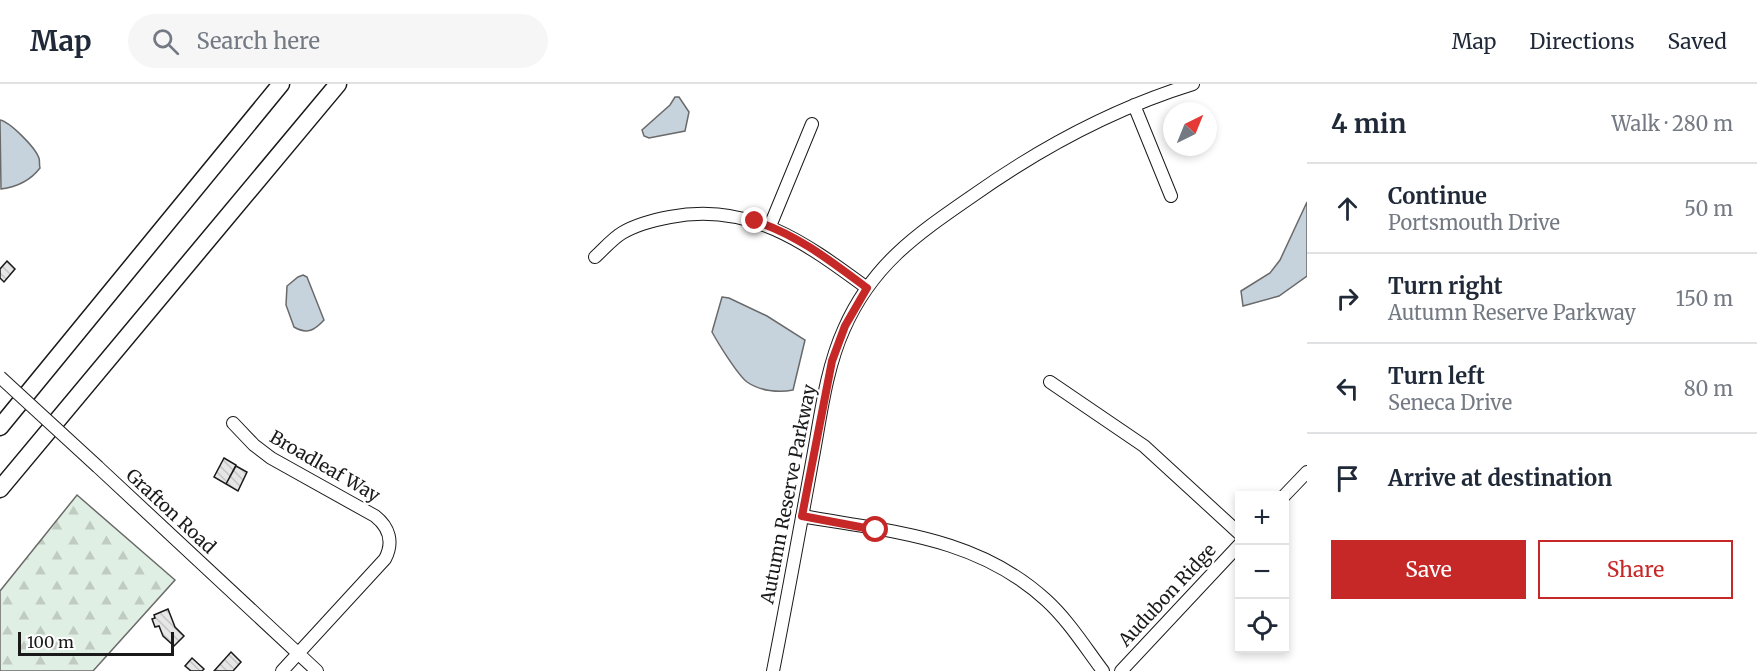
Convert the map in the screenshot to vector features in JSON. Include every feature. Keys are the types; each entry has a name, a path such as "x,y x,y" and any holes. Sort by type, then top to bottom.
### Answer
{"highway":[{"path":"0,427 281,84"},
{"path":"0,489 338,84"}],"street":[{"name":"Autumn Reserve Parkway","path":"773,671 832,361 845,326 867,288 905,244 995,180 1055,142 1098,120 1192,84"},
{"path":"1134,105 1171,196"},
{"path":"770,226 812,123"},
{"path":"595,257 623,232 647,222 676,216 713,214 746,218 770,226 807,245 867,288"},
{"name":"Grafton Road","path":"0,377 317,671"},
{"path":"1050,382 1144,446 1235,530"},
{"name":"Broadleaf Way","path":"233,423 266,454 375,516 388,531 389,549 385,558 282,671"},
{"path":"1289,491 1307,471"},
{"path":"802,516 950,544 993,562 1018,577 1051,605 1070,626 1103,671"},
{"name":"Audubon Ridge","path":"1121,671 1238,545"}],"green space":[{"path":"77,495 175,580 93,671 0,671 0,591"}],"shaded area":[{"path":"675,97 679,97 689,112 685,131 649,138 644,136 642,130 670,105"},
{"path":"0,120 16,130 33,148 39,158 40,168 23,183 1,189"},
{"path":"1307,202 1307,276 1279,296 1243,306 1241,291 1270,273 1280,260"},
{"path":"303,275 307,277 324,320 314,329 307,331 294,327 286,305 287,286"},
{"path":"722,297 729,298 767,316 805,340 793,390 764,389 747,382 738,372 712,332"}],"building":[{"path":"7,261 15,269 4,282 0,278 0,269"},
{"path":"224,458 236,465 226,484 214,477"},
{"path":"236,466 247,472 238,491 226,484"},
{"path":"168,609 175,627 184,636 174,646 163,636 159,626 155,627 152,619 155,618 154,615"},
{"path":"231,652 241,662 233,671 214,671"},
{"path":"192,658 204,669 202,671 191,671 185,666"}],"route":[{"path":"755,221 799,240 867,288 845,326 832,361 802,516 876,530"}]}
